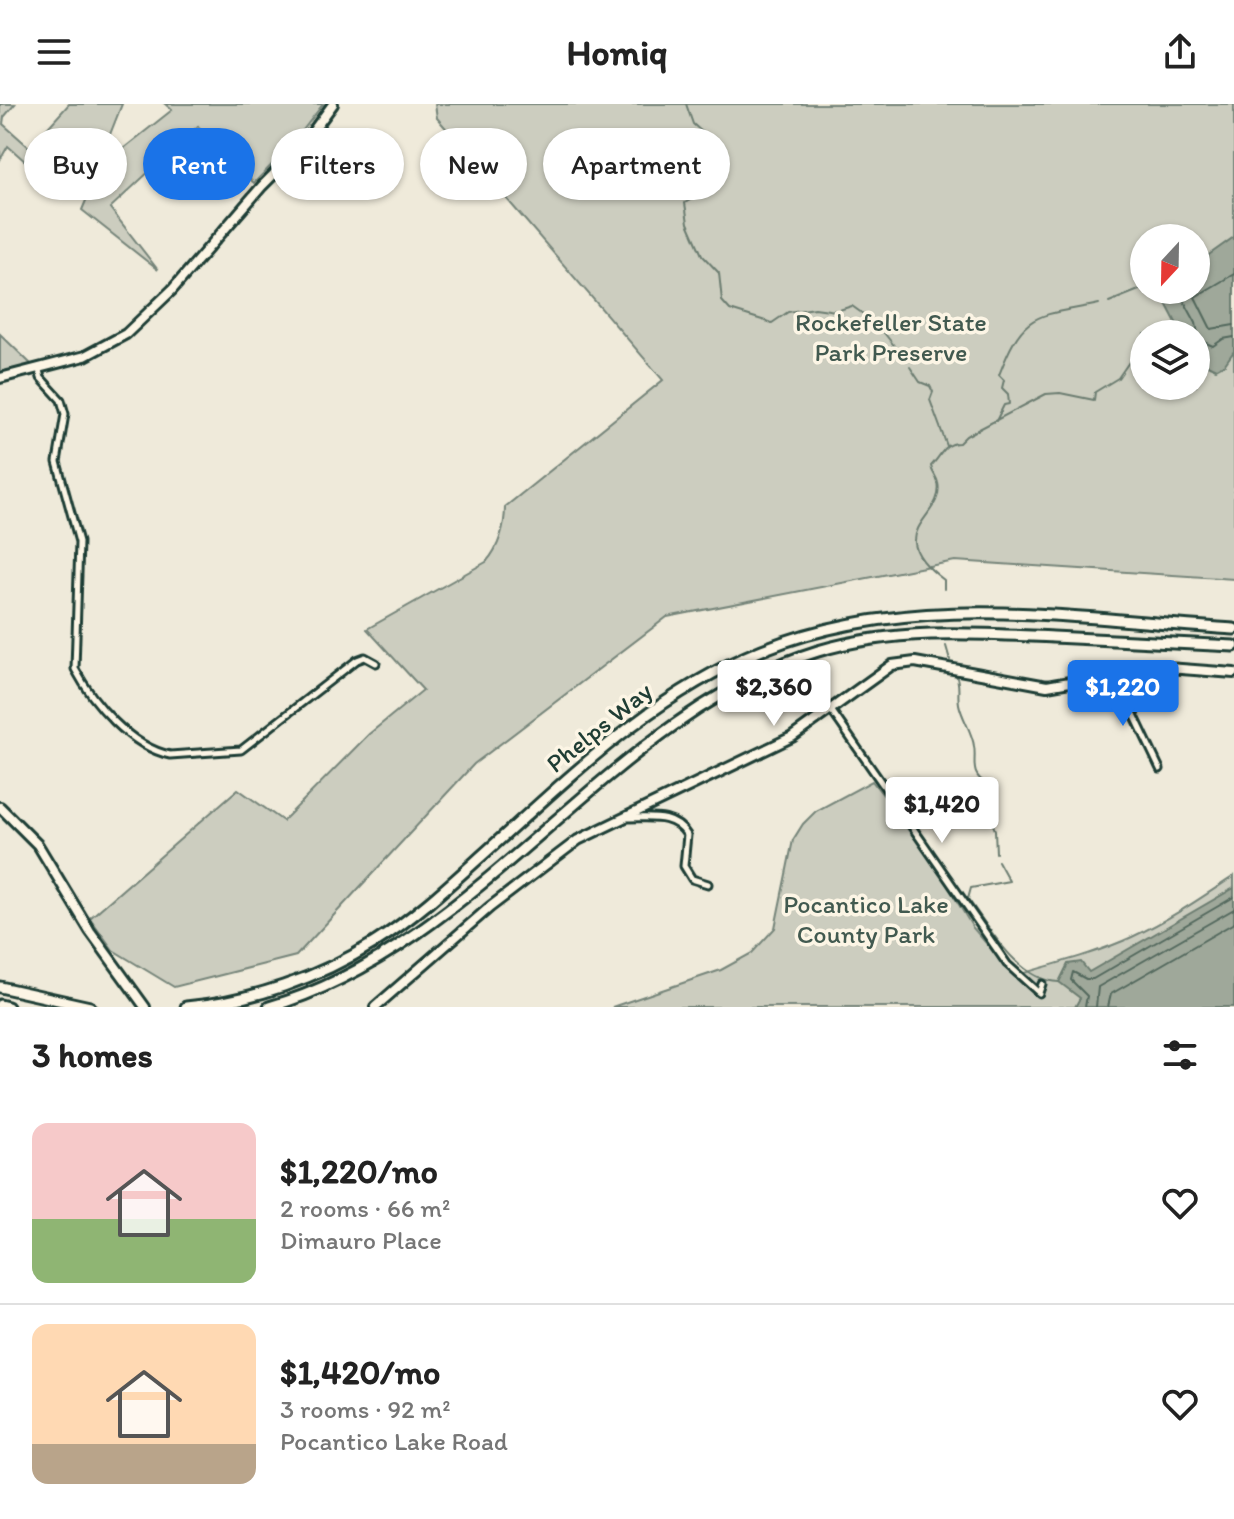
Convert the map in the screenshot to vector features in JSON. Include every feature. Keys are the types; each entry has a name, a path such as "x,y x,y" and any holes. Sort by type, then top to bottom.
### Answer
{"main road":[{"name":"Phelps Way","path":"186,1007 238,999 286,985 373,944 431,901 641,717 714,671 779,643 847,624 941,613 1234,629"},
{"name":"Phelps Way","path":"269,1007 337,982 395,948 685,719 741,683 794,660 867,640 940,632 1234,646"},
{"path":"0,987 90,1007"},
{"path":"0,1005 8,1007"}],"street":[{"path":"0,378 85,356 126,334 172,290 262,186 303,145 333,104"},
{"path":"39,370 41,378 61,400 65,414 57,462 79,542 75,669 84,684 132,736 159,753 170,755 241,750 357,660 365,657 376,663"},
{"path":"375,1007 490,907 588,835 629,818 792,737 882,671 901,662 956,667 1031,685 1064,684 1155,667 1234,673"},
{"path":"1104,675 1130,706 1160,769"},
{"path":"831,710 1007,964 1039,993 1042,984"},
{"path":"0,807 38,845 94,938 145,1007"},
{"path":"629,818 665,818 678,824 687,835 684,866 692,879 708,884"}],"green space":[{"path":"0,104 15,104 4,117 3,124 24,143 24,160 8,146 0,160"},
{"path":"69,104 122,104 113,128 47,128"},
{"path":"165,104 323,104 305,128 271,128 271,166 255,182 255,128 149,128 172,110"},
{"name":"Rockefeller State Park Preserve","path":"435,104 1234,104 1234,579 955,561 667,617 474,764 296,956 174,987 113,950 90,918 238,789 283,821 369,734 423,690 367,629 486,562 500,536 505,507 663,380 508,200 527,200 527,128 446,128 437,118"},
{"path":"143,133 143,177 127,192 127,146"},
{"path":"86,200 119,200 110,208 158,270 82,210"},
{"path":"0,334 33,366 0,373"},
{"name":"Pocantico Lake County Park","path":"872,781 925,848 973,928 1014,976 1089,954 1132,937 1172,916 1234,876 1234,1007 612,1007 721,970 752,953 775,928 793,840 803,824 816,811"}],"water":[{"path":"1234,237 1234,351 1225,364 1216,369 1210,366 1210,320 1175,320 1166,304 1210,304 1210,254"},
{"path":"1234,888 1234,1007 1075,1007 1080,998 1059,982 1068,964 1081,962 1089,972"}],"waterway":[{"path":"686,104 693,124 722,150 722,161 712,173 707,190 685,203 688,223 702,255 719,273 722,301 730,310 772,323 788,312 815,308 836,311 852,306 877,324 900,353"},
{"path":"1109,302 1130,294"},
{"path":"996,421 1004,405 1009,404 1008,394 1002,388 1004,380 999,375 1016,338 1025,327 1046,315 1099,304"},
{"path":"944,589 944,580 925,563 916,549 915,537 938,495 938,483 931,466 943,451 1046,394 1060,393 1094,400 1095,392 1118,378 1129,362"},
{"path":"910,367 920,382 930,386 933,392 930,400 947,446"},
{"path":"946,646 950,660"},
{"path":"955,673 960,709 973,741 976,772 988,784 984,801 995,830 996,853"},
{"path":"998,861 1009,881 971,888 968,899 995,938 1018,963 1044,980 1059,982"}]}
